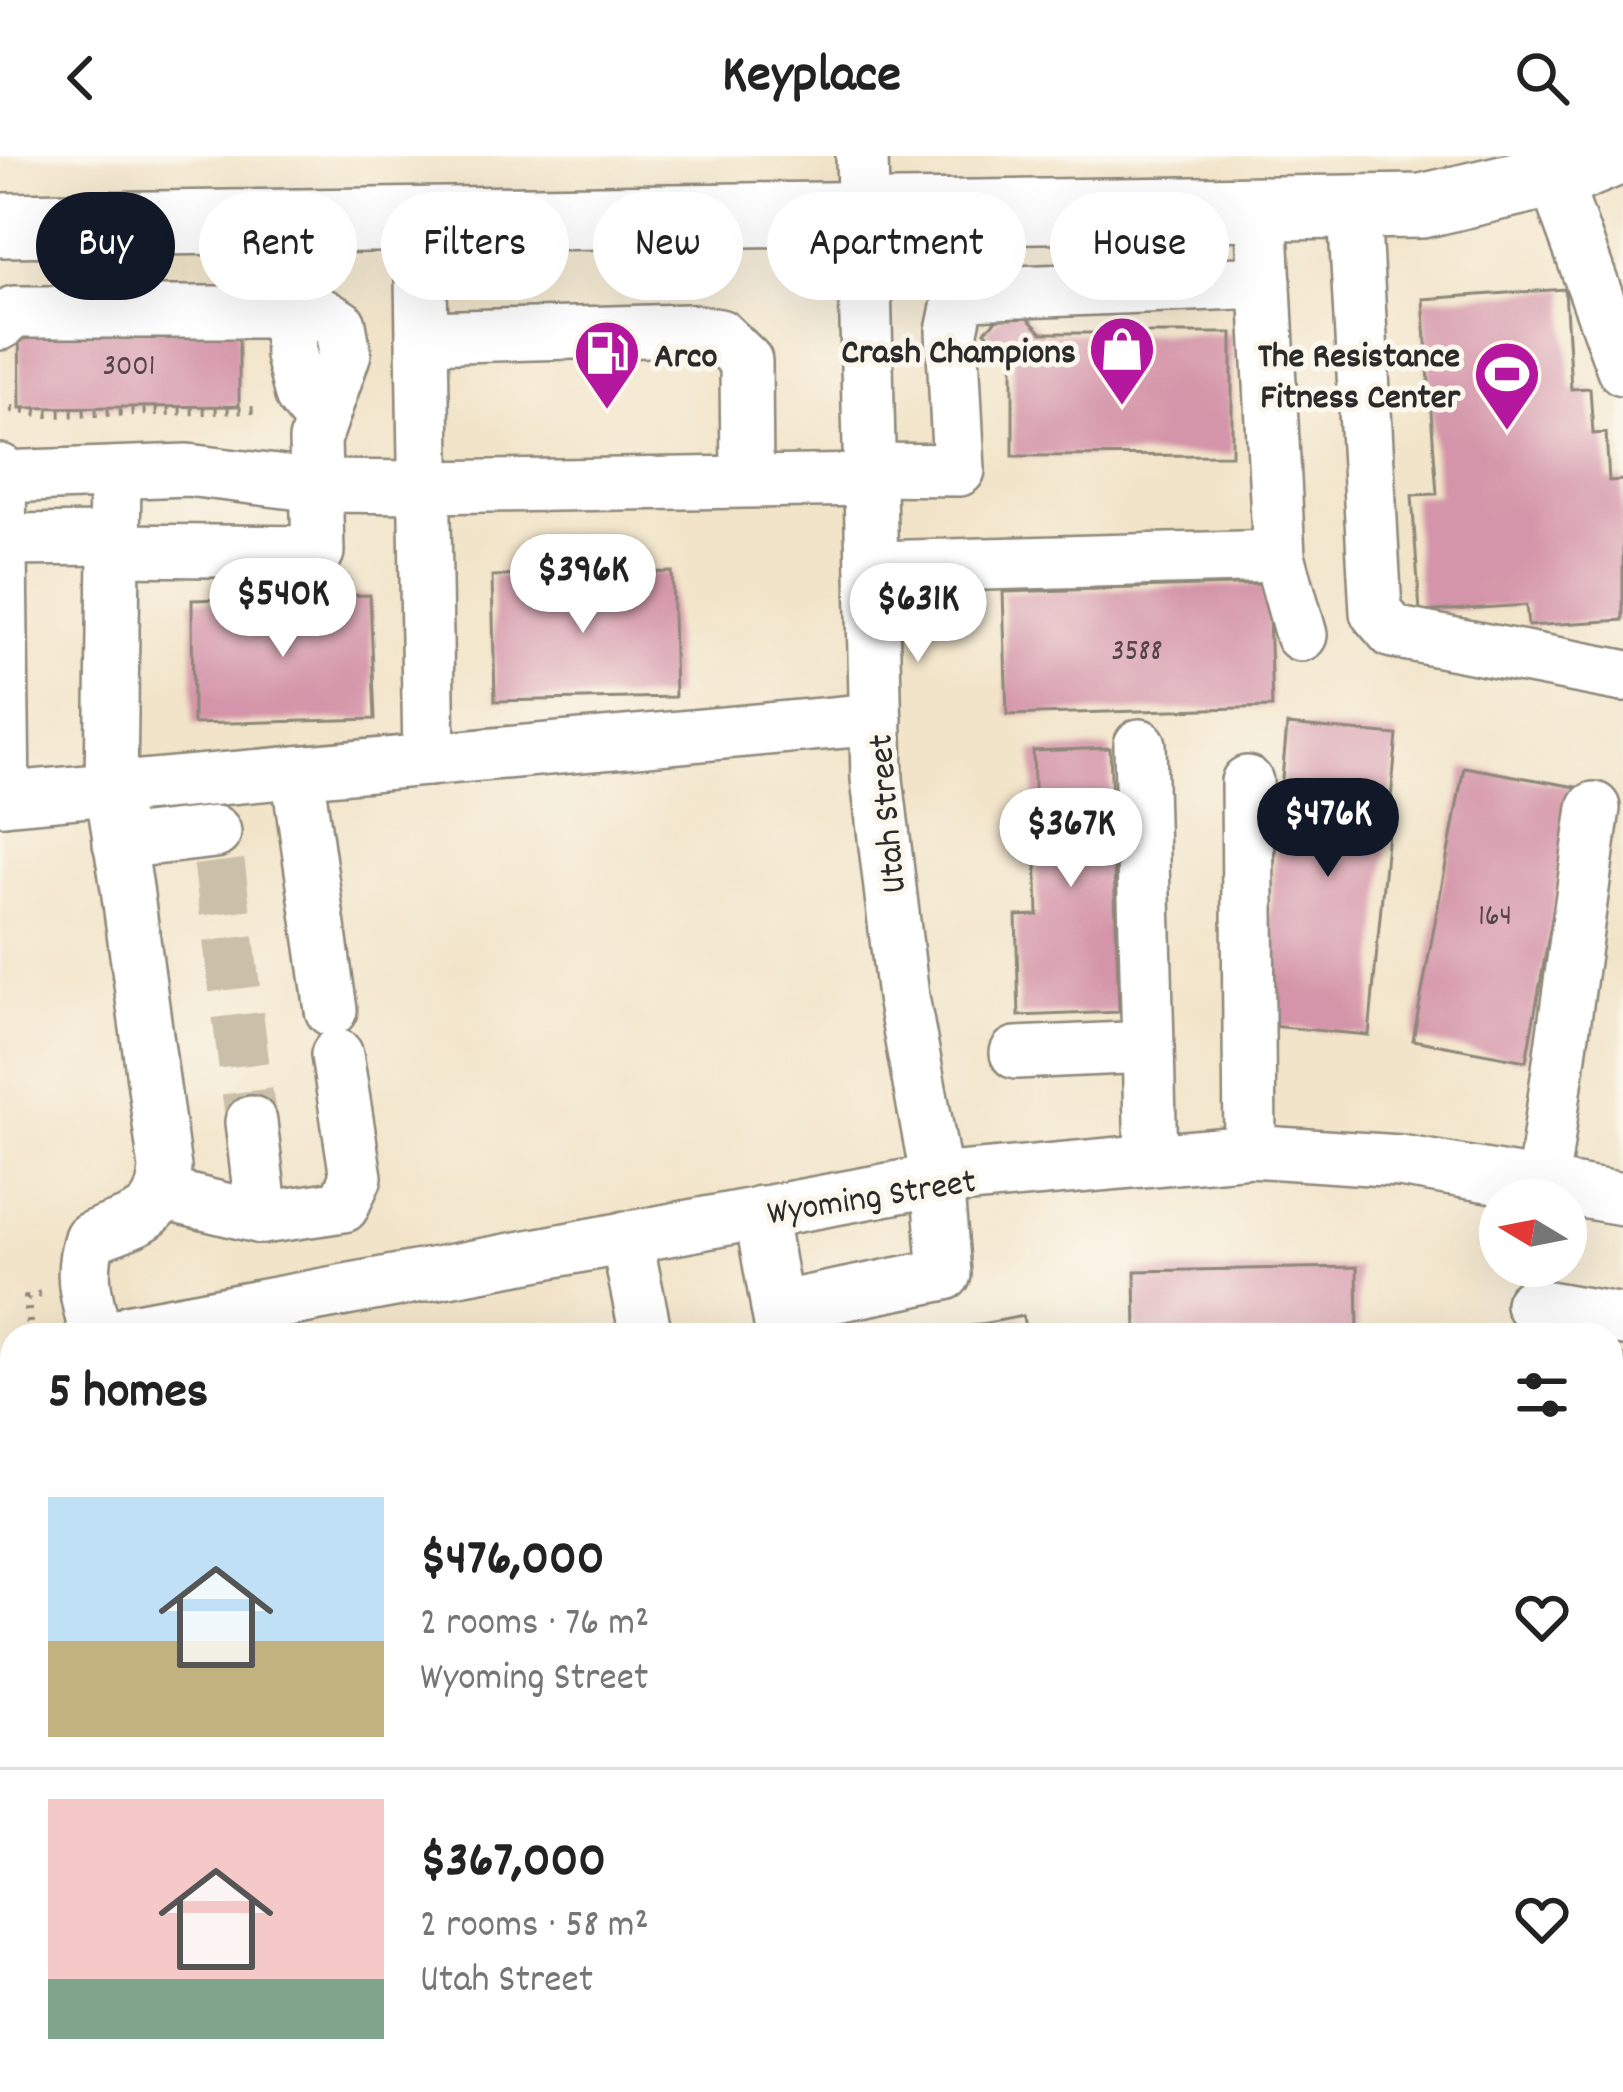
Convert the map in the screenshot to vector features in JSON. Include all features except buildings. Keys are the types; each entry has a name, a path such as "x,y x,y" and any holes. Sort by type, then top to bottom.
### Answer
{"main road":[{"path":"569,207 862,184 1261,210 1422,206 1581,166"},
{"path":"0,225 381,219"}],"street":[{"path":"1581,166 1623,369"},
{"name":"Utah Street","path":"780,1322 946,1274 937,1180 903,997 877,779 862,184"},
{"path":"1354,208 1376,612 1393,632 1623,676"},
{"path":"1261,210 1280,556 1301,635"},
{"path":"876,719 2,799 1,474 187,470 318,486 424,487 747,481 958,470 952,331 958,304 970,294 1265,282"},
{"path":"421,300 429,760"},
{"path":"0,324 14,311 318,312 340,325 345,353 315,440 318,552 2,540"},
{"path":"422,337 689,330 719,335 746,361 747,481"},
{"path":"93,1323 82,1262 91,1238 153,1211 163,1193 165,1168 111,789 116,473"},
{"path":"872,567 1280,556"},
{"path":"1139,745 1151,1160"},
{"path":"163,1193 262,1218 343,1206 356,1177 297,772"},
{"path":"119,843 217,847 209,780"},
{"path":"1247,782 1250,1150"},
{"path":"1548,1179 1594,808"},
{"path":"1016,1053 1148,1047"},
{"path":"250,1122 262,1218"},
{"name":"Wyoming Street","path":"169,1323 937,1180 1250,1150 1400,1161 1488,1179"},
{"name":"Wyoming Street","path":"1587,1195 1623,1199"},
{"path":"760,1212 780,1322"},
{"path":"626,1238 644,1323"},
{"path":"1531,1302 1623,1320"}],"path":[{"path":"11,409 47,414 259,410"},
{"path":"29,1323 27,1298 43,1293"}],"tunnel":[{"path":"219,862 251,1122"}],"place":[{"name":"Crash Champions","path":"1122,408"},
{"name":"Arco","path":"607,412"},
{"name":"The Resistance Fitness Center","path":"1507,433"}]}
